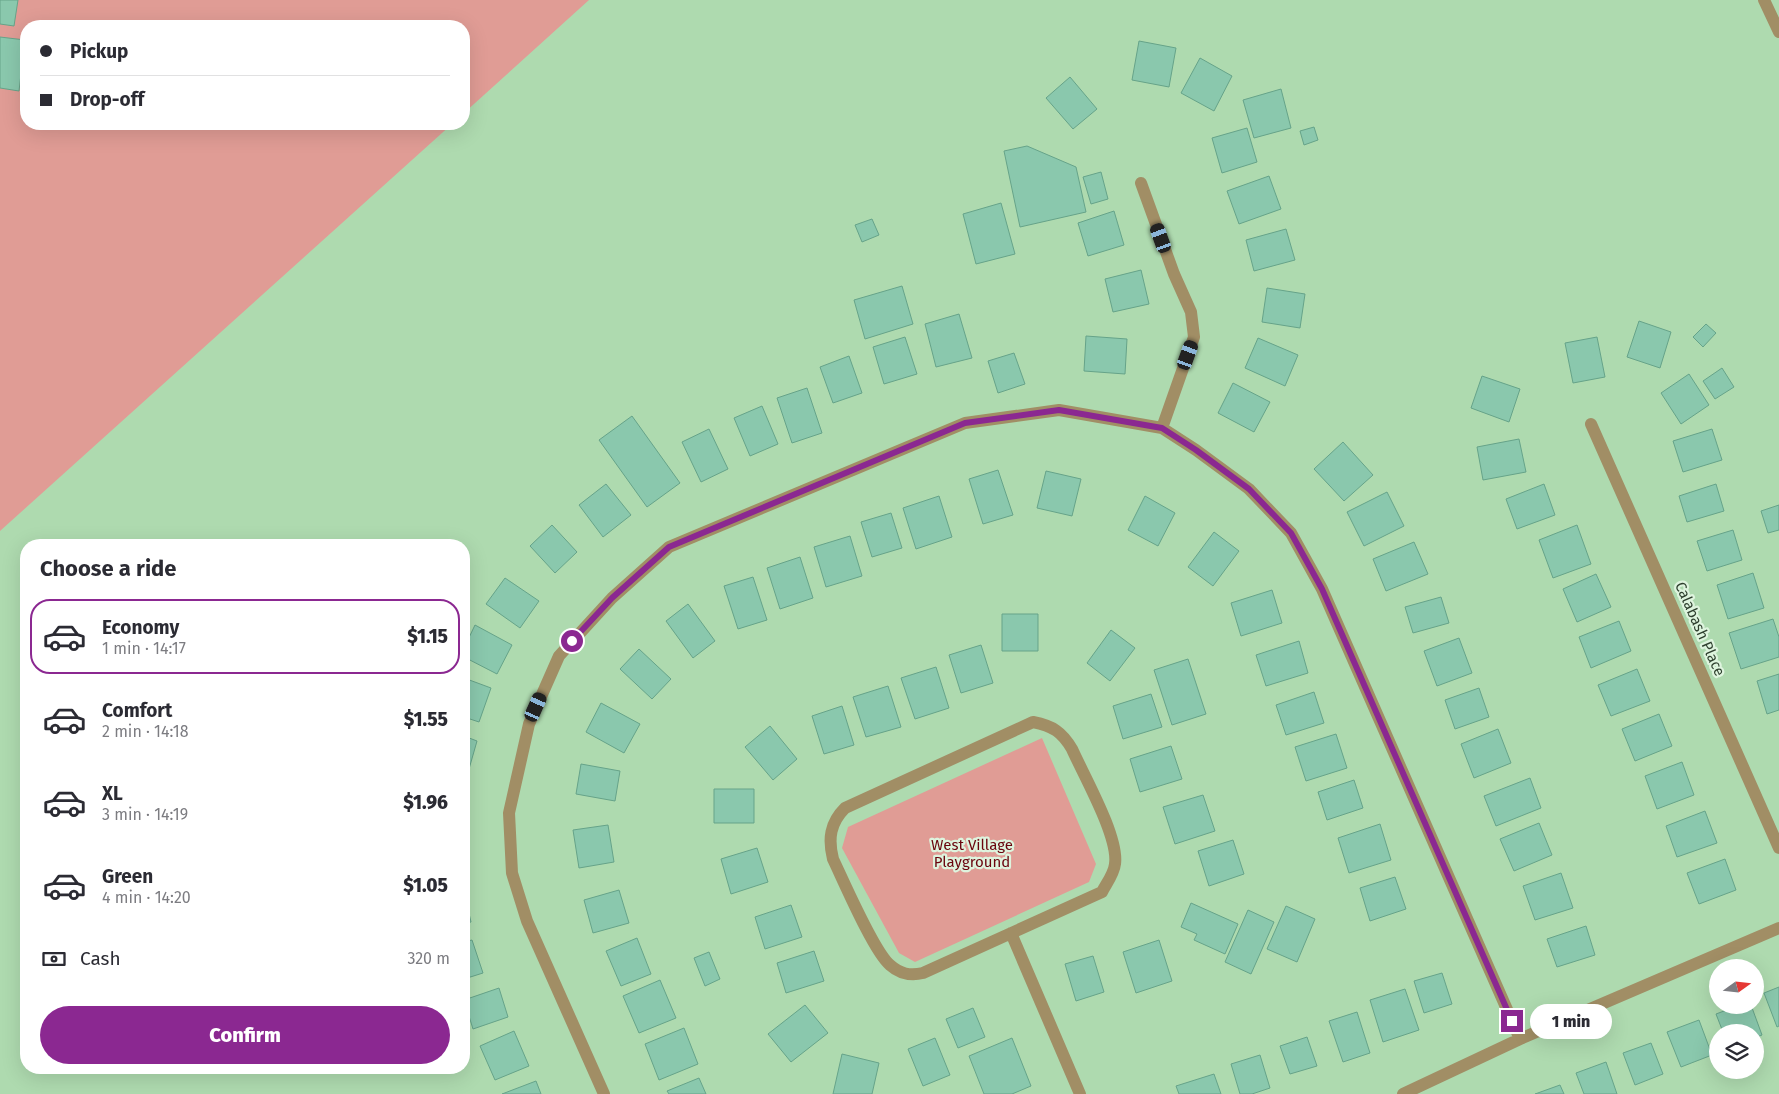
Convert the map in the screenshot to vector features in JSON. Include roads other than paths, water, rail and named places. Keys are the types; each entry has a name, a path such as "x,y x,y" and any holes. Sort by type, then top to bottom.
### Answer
{"street":[{"path":"1764,0 1779,32"},
{"path":"1141,183 1174,274 1191,312 1194,337 1162,428"},
{"path":"604,1094 527,922 512,873 509,813 529,724 559,656 612,598 669,547 965,423 1059,410 1162,428 1249,489 1291,533 1322,589 1520,1039"},
{"name":"Calabash Place","path":"1590,424 1779,848"},
{"path":"1033,722 1056,729 1065,737 1072,749 1114,843 1115,867 1102,892 1011,933 922,973 910,976 900,972 882,958 833,859 829,843 835,818 845,808 1033,722"},
{"path":"1403,1094 1520,1039 1779,928"},
{"path":"1011,933 1080,1094"}],"park label":[{"name":"West Village Playground","path":"972,854"}]}
